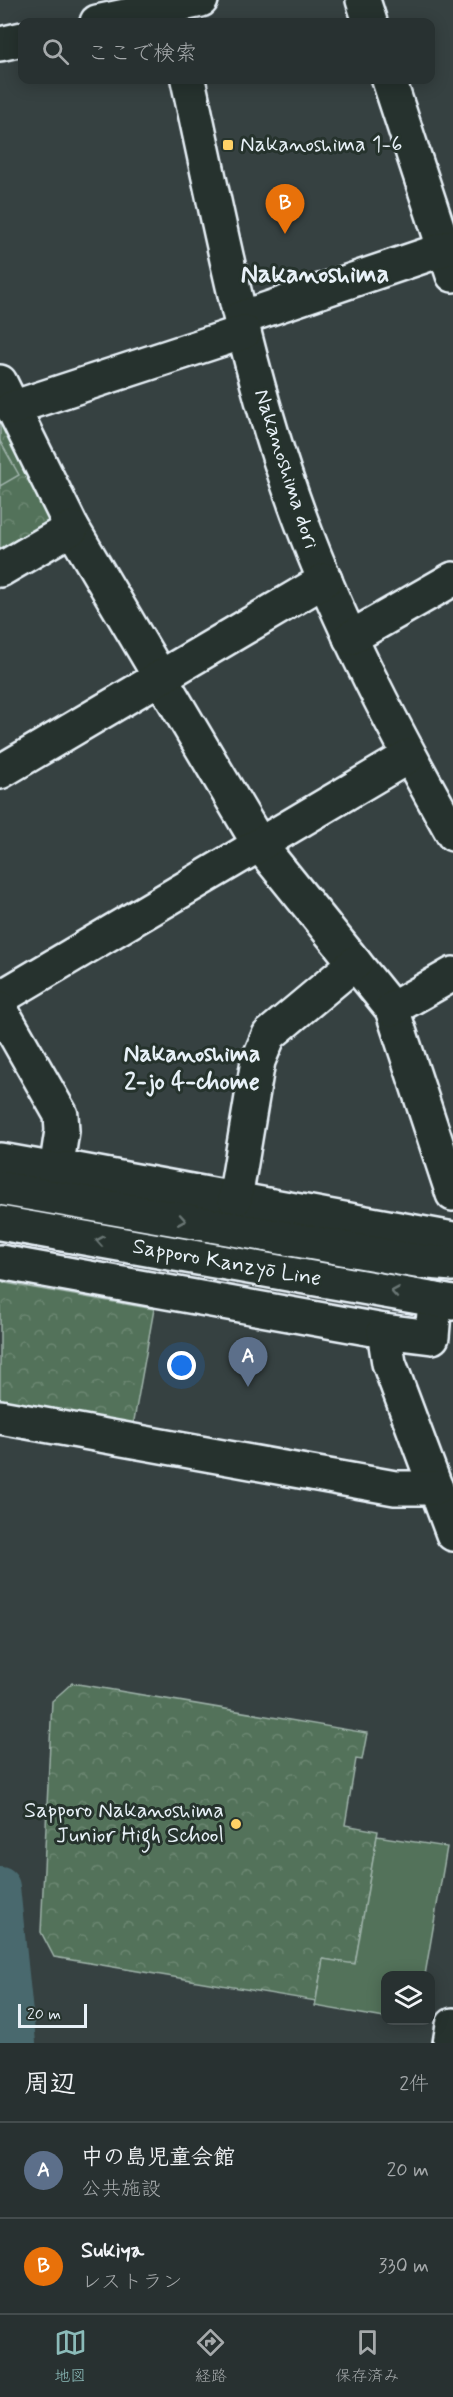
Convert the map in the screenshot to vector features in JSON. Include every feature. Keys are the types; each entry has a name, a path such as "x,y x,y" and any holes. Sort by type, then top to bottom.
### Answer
{"street":[{"path":"363,0 369,18"},
{"path":"119,18 180,7"},
{"path":"0,44 18,40"},
{"name":"Nakanoshima dori","path":"189,84 242,325 278,454 325,580 350,638 409,756 453,834"},
{"path":"390,84 450,257 242,325 6,395 72,528 259,844 393,1009 453,1194"},
{"path":"0,570 72,528"},
{"path":"350,638 453,579"},
{"path":"0,772 325,580"},
{"path":"0,998 409,756"},
{"path":"235,1199 258,1061 264,1042 355,963"},
{"path":"393,1009 453,974"},
{"path":"0,1008 62,1115 56,1170"},
{"path":"0,1160 56,1170 71,1169 453,1239"},
{"name":"Sapporo Kanzyō Line","path":"0,1188 416,1261 453,1264"},
{"name":"Sapporo Kanzyō Line","path":"0,1223 444,1301"},
{"path":"0,1262 384,1331 442,1337 444,1301"},
{"path":"384,1331 389,1363 453,1534"},
{"path":"0,1417 395,1488 436,1488"},
{"path":"450,2043 453,2025"}],"green space":[{"path":"0,415 50,514 47,526 0,554"},
{"path":"0,441 19,475 0,486"},
{"path":"0,1282 154,1309 133,1426 0,1403"},
{"path":"72,1683 367,1733 362,1760 356,1759 345,1825 378,1831 355,1965 323,1959 316,2001 54,1957 41,1932 52,1701"},
{"path":"377,1836 447,1847 426,1971 381,1971 381,2017 315,2006 323,1959 355,1964"}],"waterway":[{"path":"0,1887 16,2043"}],"place":[{"name":"Nakanoshima 1-6","path":"228,145"},
{"name":"Sukiya","path":"285,234"},
{"name":"中の島児童会館","path":"248,1387"},
{"name":"Sapporo Nakanoshima Junior High School","path":"236,1824"}],"district":[{"name":"Nakanoshima","path":"315,275"},
{"name":"Nakanoshima 2-jo 4-chome","path":"192,1068"}]}
